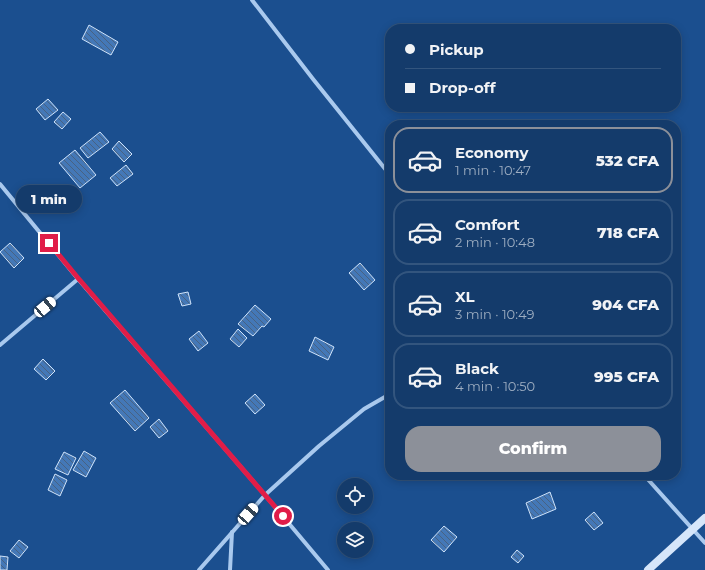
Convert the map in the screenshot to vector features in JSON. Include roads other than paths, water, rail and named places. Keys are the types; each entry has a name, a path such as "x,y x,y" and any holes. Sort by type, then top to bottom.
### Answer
{"street":[{"path":"252,0 385,169"},
{"path":"0,184 78,278 328,570"},
{"path":"0,345 78,278"},
{"path":"199,570 265,495 319,446 364,409 385,397"},
{"path":"649,480 705,542"},
{"path":"648,570 694,530 705,518"},
{"path":"230,570 232,532"}]}
